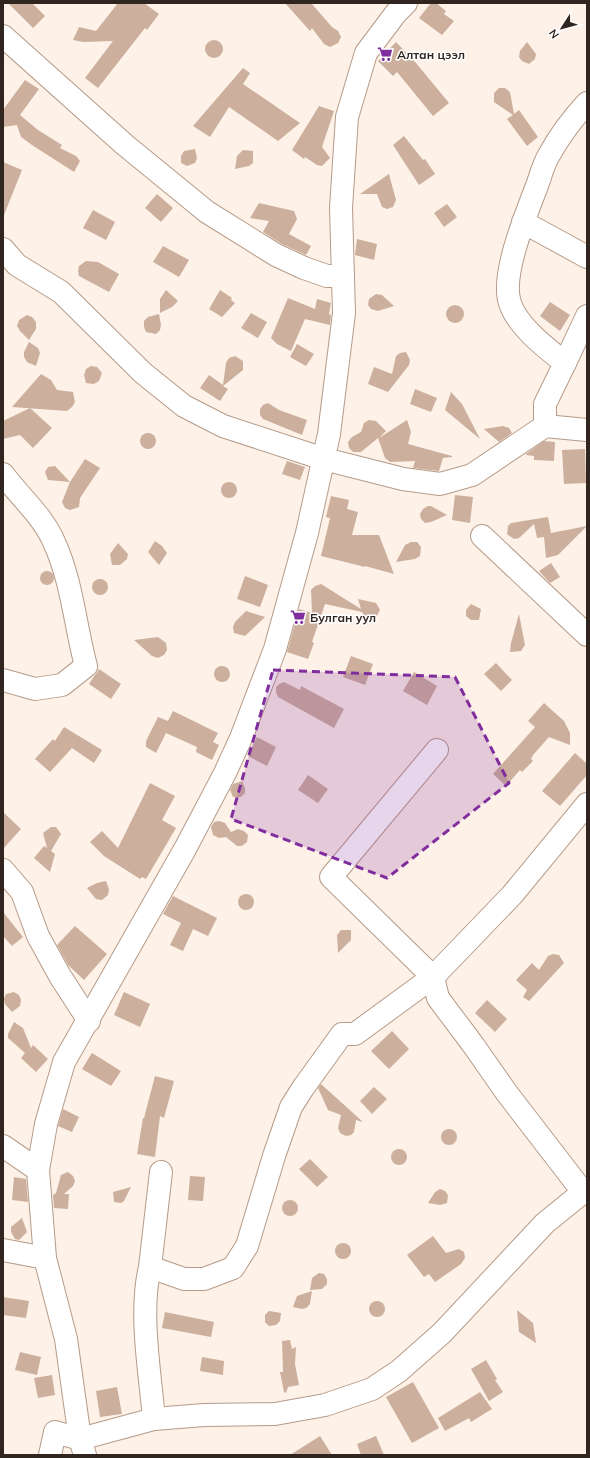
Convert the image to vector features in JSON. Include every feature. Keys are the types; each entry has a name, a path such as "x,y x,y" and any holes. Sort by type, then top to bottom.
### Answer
{"street":[{"path":"83,1447 66,1339 45,1258 38,1170 46,1124 64,1062 89,1021 185,849 241,738 275,649 307,533 329,434 344,314 341,208 347,117 366,53 396,6"},
{"path":"3,36 125,145 207,212 276,255 304,268 327,276 342,276"},
{"path":"564,363 537,339 519,319 510,303 508,288 509,277 523,222 549,155 587,103"},
{"path":"523,222 587,257"},
{"path":"3,249 17,264 61,292 143,374 184,406 223,426 324,459 403,479 440,484 472,474 545,426 587,430"},
{"path":"545,426 545,404 587,316"},
{"path":"3,474 39,517 54,541 66,575 86,666 62,685 35,689 3,680"},
{"path":"482,536 587,634"},
{"path":"50,1455 55,1432 83,1447 154,1419 204,1415 275,1414 325,1405 372,1390 399,1371 442,1333 545,1223 585,1191 506,1092 438,998 433,977 332,877 437,750"},
{"path":"150,1267 184,1279 204,1279 233,1268 247,1246 277,1149 292,1107 303,1088 342,1034 355,1034 433,977 512,895 587,804"},
{"path":"3,870 22,892 38,936 60,976 89,1021"},
{"path":"3,1146 38,1170"},
{"path":"154,1419 146,1336 146,1281 150,1267 161,1172"},
{"path":"3,1250 45,1258"}],"highlighted area":[{"path":"273,670 455,677 509,783 387,878 231,819"}],"building":[{"path":"8,3 32,3 45,16 33,28"},
{"path":"118,3 144,3 159,14 147,30 145,28 98,88 85,78 113,41 83,42 73,40 79,27 96,31"},
{"path":"285,3 311,3 332,27 338,31 341,37 338,43 330,47 324,44 312,28 310,31"},
{"path":"431,3 436,3 446,11 444,14 454,21 442,35 419,18"},
{"path":"210,40 218,40 223,45 221,56 218,58 210,58 205,53 205,45"},
{"path":"396,42 416,63 449,103 433,116 397,72 393,76 378,61"},
{"path":"527,42 536,54 535,59 529,64 522,61 519,57 520,51"},
{"path":"243,68 250,73 243,84 300,123 278,141 229,107 210,137 193,126"},
{"path":"25,80 39,89 20,115 38,130 62,145 60,148 76,156 80,161 74,172 21,137 17,125 3,127 3,110"},
{"path":"499,88 505,88 510,92 514,114 519,110 538,137 527,146 507,119 513,115 494,102 494,93"},
{"path":"319,106 334,111 322,147 330,158 322,166 317,165 305,157 304,159 292,150"},
{"path":"404,136 423,160 425,159 435,174 419,185 393,145"},
{"path":"195,149 197,158 195,163 187,166 181,163 181,156 184,151"},
{"path":"243,150 253,151 253,163 249,166 235,169 237,156"},
{"path":"3,162 22,170 4,215 3,215"},
{"path":"389,174 396,200 393,207 387,209 382,207 377,194 360,194"},
{"path":"157,194 173,208 161,222 145,208"},
{"path":"259,203 294,211 297,219 289,234 311,246 306,255 282,244 263,232 269,221 250,218"},
{"path":"447,204 457,217 444,227 434,213"},
{"path":"93,210 115,222 106,240 83,228"},
{"path":"357,239 377,244 374,260 355,255"},
{"path":"163,246 189,260 179,277 153,262"},
{"path":"86,261 98,262 119,274 109,292 79,276 79,266"},
{"path":"166,290 178,301 172,307 160,313 160,299"},
{"path":"220,290 232,298 231,300 235,303 222,317 209,309"},
{"path":"376,294 382,295 394,306 378,311 371,309 368,305 369,299"},
{"path":"288,298 315,309 317,299 331,303 329,314 331,315 330,325 305,319 291,351 277,344 271,338"},
{"path":"550,302 570,315 560,331 540,316"},
{"path":"455,305 461,308 464,314 461,320 455,323 449,320 446,314 449,308"},
{"path":"251,313 267,322 258,338 241,328"},
{"path":"159,314 161,325 160,330 156,334 146,332 144,321 148,317"},
{"path":"27,315 32,317 36,322 36,329 29,340 17,326 19,320"},
{"path":"29,342 38,348 40,353 36,366 27,362 24,357 24,352"},
{"path":"297,344 314,354 306,366 290,357"},
{"path":"406,352 410,360 409,365 388,392 368,384 374,367 392,374 396,356 400,353"},
{"path":"235,356 243,361 243,370 223,386 228,389 220,401 200,388 209,375 223,385 226,363 229,358"},
{"path":"91,366 97,367 102,373 99,381 94,384 86,383 84,375 86,369"},
{"path":"41,374 51,380 57,390 73,392 75,402 72,407 67,411 12,407"},
{"path":"415,389 437,398 431,412 410,404"},
{"path":"451,392 462,404 480,439 445,410"},
{"path":"268,403 279,410 307,420 302,435 263,419 260,415 260,409 263,405"},
{"path":"30,408 52,428 33,448 20,435 3,439 3,421"},
{"path":"369,420 376,421 386,431 379,438 407,420 411,432 408,444 452,457 443,458 439,471 413,468 415,461 390,462 385,458 378,438 361,452 353,452 349,448 348,442 352,437 361,432 364,423"},
{"path":"503,426 509,428 512,433 499,442 484,429"},
{"path":"148,433 155,438 156,441 151,448 148,449 141,444 140,441 145,434"},
{"path":"544,441 555,442 554,461 534,460 534,456 526,455 526,454"},
{"path":"585,449 586,483 564,484 562,450"},
{"path":"85,459 100,468 80,498 79,507 70,510 65,508 62,502 70,482"},
{"path":"287,461 305,467 300,480 282,474"},
{"path":"55,466 70,482 48,480 45,472 48,467"},
{"path":"226,482 232,482 237,487 235,496 232,498 226,498 221,493 221,487"},
{"path":"455,495 473,497 470,523 452,520"},
{"path":"331,496 349,500 347,509 358,512 352,535 379,535 394,574 321,556 330,518 326,517"},
{"path":"431,506 447,515 425,523 421,519 420,514 423,509"},
{"path":"548,517 551,533 587,526 558,555 546,558 544,537 537,538 534,524 519,538 514,539 507,534 508,526 511,523"},
{"path":"155,541 162,546 167,553 159,565 148,552"},
{"path":"411,542 417,542 421,547 420,556 415,559 396,562 405,545"},
{"path":"118,543 128,554 127,559 120,565 112,565 110,554"},
{"path":"551,563 560,577 550,583 539,571"},
{"path":"44,571 50,571 54,575 54,581 50,585 44,585 40,581 40,575"},
{"path":"245,576 268,585 260,607 237,599"},
{"path":"100,579 107,584 108,587 103,594 100,595 93,590 92,587 97,580"},
{"path":"321,584 361,609 358,599 376,603 380,610 376,618 370,619 365,617 362,612 325,604 308,659 287,652 299,609 312,613 311,590 315,586"},
{"path":"471,604 481,609 479,620 471,620 466,616 466,610"},
{"path":"246,611 265,617 245,636 234,633 233,627 235,622"},
{"path":"519,614 525,645 521,651 510,652 511,643"},
{"path":"158,637 166,643 167,650 164,655 158,658 152,656 134,640"},
{"path":"351,656 373,664 365,685 343,677"},
{"path":"496,663 512,680 501,691 484,674"},
{"path":"222,666 228,668 230,674 228,680 222,682 216,680 214,674 216,668"},
{"path":"99,669 121,684 111,699 89,684"},
{"path":"414,672 437,686 427,705 403,691"},
{"path":"284,682 300,690 301,686 344,709 334,728 278,697 276,687"},
{"path":"544,703 564,721 570,733 570,745 549,737 533,755 531,759 533,761 522,772 520,770 506,786 493,774 535,727 528,721"},
{"path":"173,711 218,733 213,742 219,745 212,760 196,752 197,747 166,733 156,753 146,747 146,741 158,717 168,721"},
{"path":"64,727 102,750 94,763 72,748 50,772 35,759 53,739 55,741"},
{"path":"257,737 276,747 267,766 248,756"},
{"path":"575,753 587,764 587,775 560,806 542,791"},
{"path":"308,775 328,789 318,803 298,790"},
{"path":"242,781 245,788 245,793 241,797 233,797 230,790 233,784"},
{"path":"150,783 175,796 162,820 176,828 146,879 142,877 140,879 104,856 90,842 102,831 118,848"},
{"path":"3,812 21,829 3,849"},
{"path":"219,821 225,823 231,832 238,829 244,831 248,835 247,842 242,846 237,846 226,837 219,838 213,835 211,827 214,822"},
{"path":"51,827 56,827 61,834 51,851 55,854 50,872 34,858 44,846 47,848 43,833"},
{"path":"106,881 109,889 108,895 102,900 96,899 87,888 97,883"},
{"path":"246,894 253,899 254,902 249,909 246,910 239,905 238,902 243,895"},
{"path":"173,896 217,918 208,936 193,929 183,951 170,945 181,923 163,914"},
{"path":"3,912 23,937 12,946 3,936"},
{"path":"75,926 107,954 84,980 68,965 57,945"},
{"path":"341,930 351,930 351,940 338,953 337,935"},
{"path":"553,954 559,955 564,963 529,1001 523,997 527,990 516,980 532,963 539,970 548,956"},
{"path":"14,992 19,995 21,1000 20,1006 12,1012 5,1004 4,999 6,994"},
{"path":"124,992 150,1004 140,1027 114,1015"},
{"path":"487,1000 507,1019 495,1032 475,1013"},
{"path":"14,1022 23,1028 31,1048 33,1045 48,1059 36,1072 21,1058 25,1053 8,1038 8,1034"},
{"path":"392,1031 409,1049 389,1069 371,1051"},
{"path":"92,1053 121,1071 111,1086 82,1069"},
{"path":"155,1076 174,1081 164,1118 160,1116 155,1157 137,1154 143,1118"},
{"path":"321,1084 363,1122 356,1120 354,1132 351,1135 346,1136 340,1133 338,1128 341,1115 328,1110 318,1088"},
{"path":"374,1087 387,1099 372,1114 360,1101"},
{"path":"63,1109 79,1117 72,1132 58,1126"},
{"path":"449,1129 455,1131 457,1137 455,1143 449,1145 443,1143 441,1137 443,1131"},
{"path":"399,1149 405,1151 407,1157 405,1163 399,1165 393,1163 391,1157 393,1151"},
{"path":"310,1159 328,1177 317,1187 299,1169"},
{"path":"68,1172 73,1176 75,1181 73,1186 64,1194 69,1194 68,1209 54,1208 53,1195 56,1193 61,1175"},
{"path":"190,1176 205,1177 203,1201 188,1200"},
{"path":"14,1177 26,1179 28,1202 12,1200"},
{"path":"131,1187 124,1201 121,1203 114,1202 113,1192"},
{"path":"440,1189 445,1191 448,1195 447,1203 440,1205 428,1203 435,1192"},
{"path":"290,1200 296,1202 298,1208 296,1214 290,1216 284,1214 282,1208 284,1202"},
{"path":"22,1218 27,1232 19,1240 15,1239 11,1232 11,1227"},
{"path":"433,1236 446,1253 459,1249 464,1252 465,1258 461,1264 435,1282 429,1274 424,1277 407,1255"},
{"path":"343,1243 349,1245 351,1251 349,1257 343,1259 337,1257 335,1251 337,1245"},
{"path":"319,1273 324,1274 327,1279 327,1284 322,1289 310,1290 312,1278"},
{"path":"312,1291 310,1304 306,1308 302,1309 293,1307 297,1296"},
{"path":"3,1297 29,1301 26,1318 3,1315"},
{"path":"377,1301 383,1303 385,1309 383,1315 377,1317 371,1315 369,1309 371,1303"},
{"path":"517,1310 533,1323 536,1343 519,1332"},
{"path":"269,1311 281,1313 280,1321 276,1325 269,1326 265,1322 265,1315"},
{"path":"165,1312 214,1322 211,1337 162,1328"},
{"path":"290,1340 292,1349 296,1347 295,1364 299,1385 288,1387 286,1393 284,1392 280,1372 283,1372 282,1341"},
{"path":"20,1352 41,1357 37,1375 15,1370"},
{"path":"202,1357 224,1361 223,1375 200,1371"},
{"path":"486,1360 497,1379 495,1380 503,1392 489,1401 471,1369"},
{"path":"52,1375 55,1395 38,1398 34,1378"},
{"path":"413,1382 439,1428 412,1443 386,1397"},
{"path":"117,1387 122,1414 100,1417 96,1391"},
{"path":"480,1392 492,1409 471,1422 469,1418 445,1431 438,1418"},
{"path":"320,1436 332,1455 290,1455"},
{"path":"376,1436 384,1455 361,1455 357,1444"}],"place":[{"name":"Алтан цээл","path":"385,54"},
{"name":"Булган уул","path":"298,617"}]}
